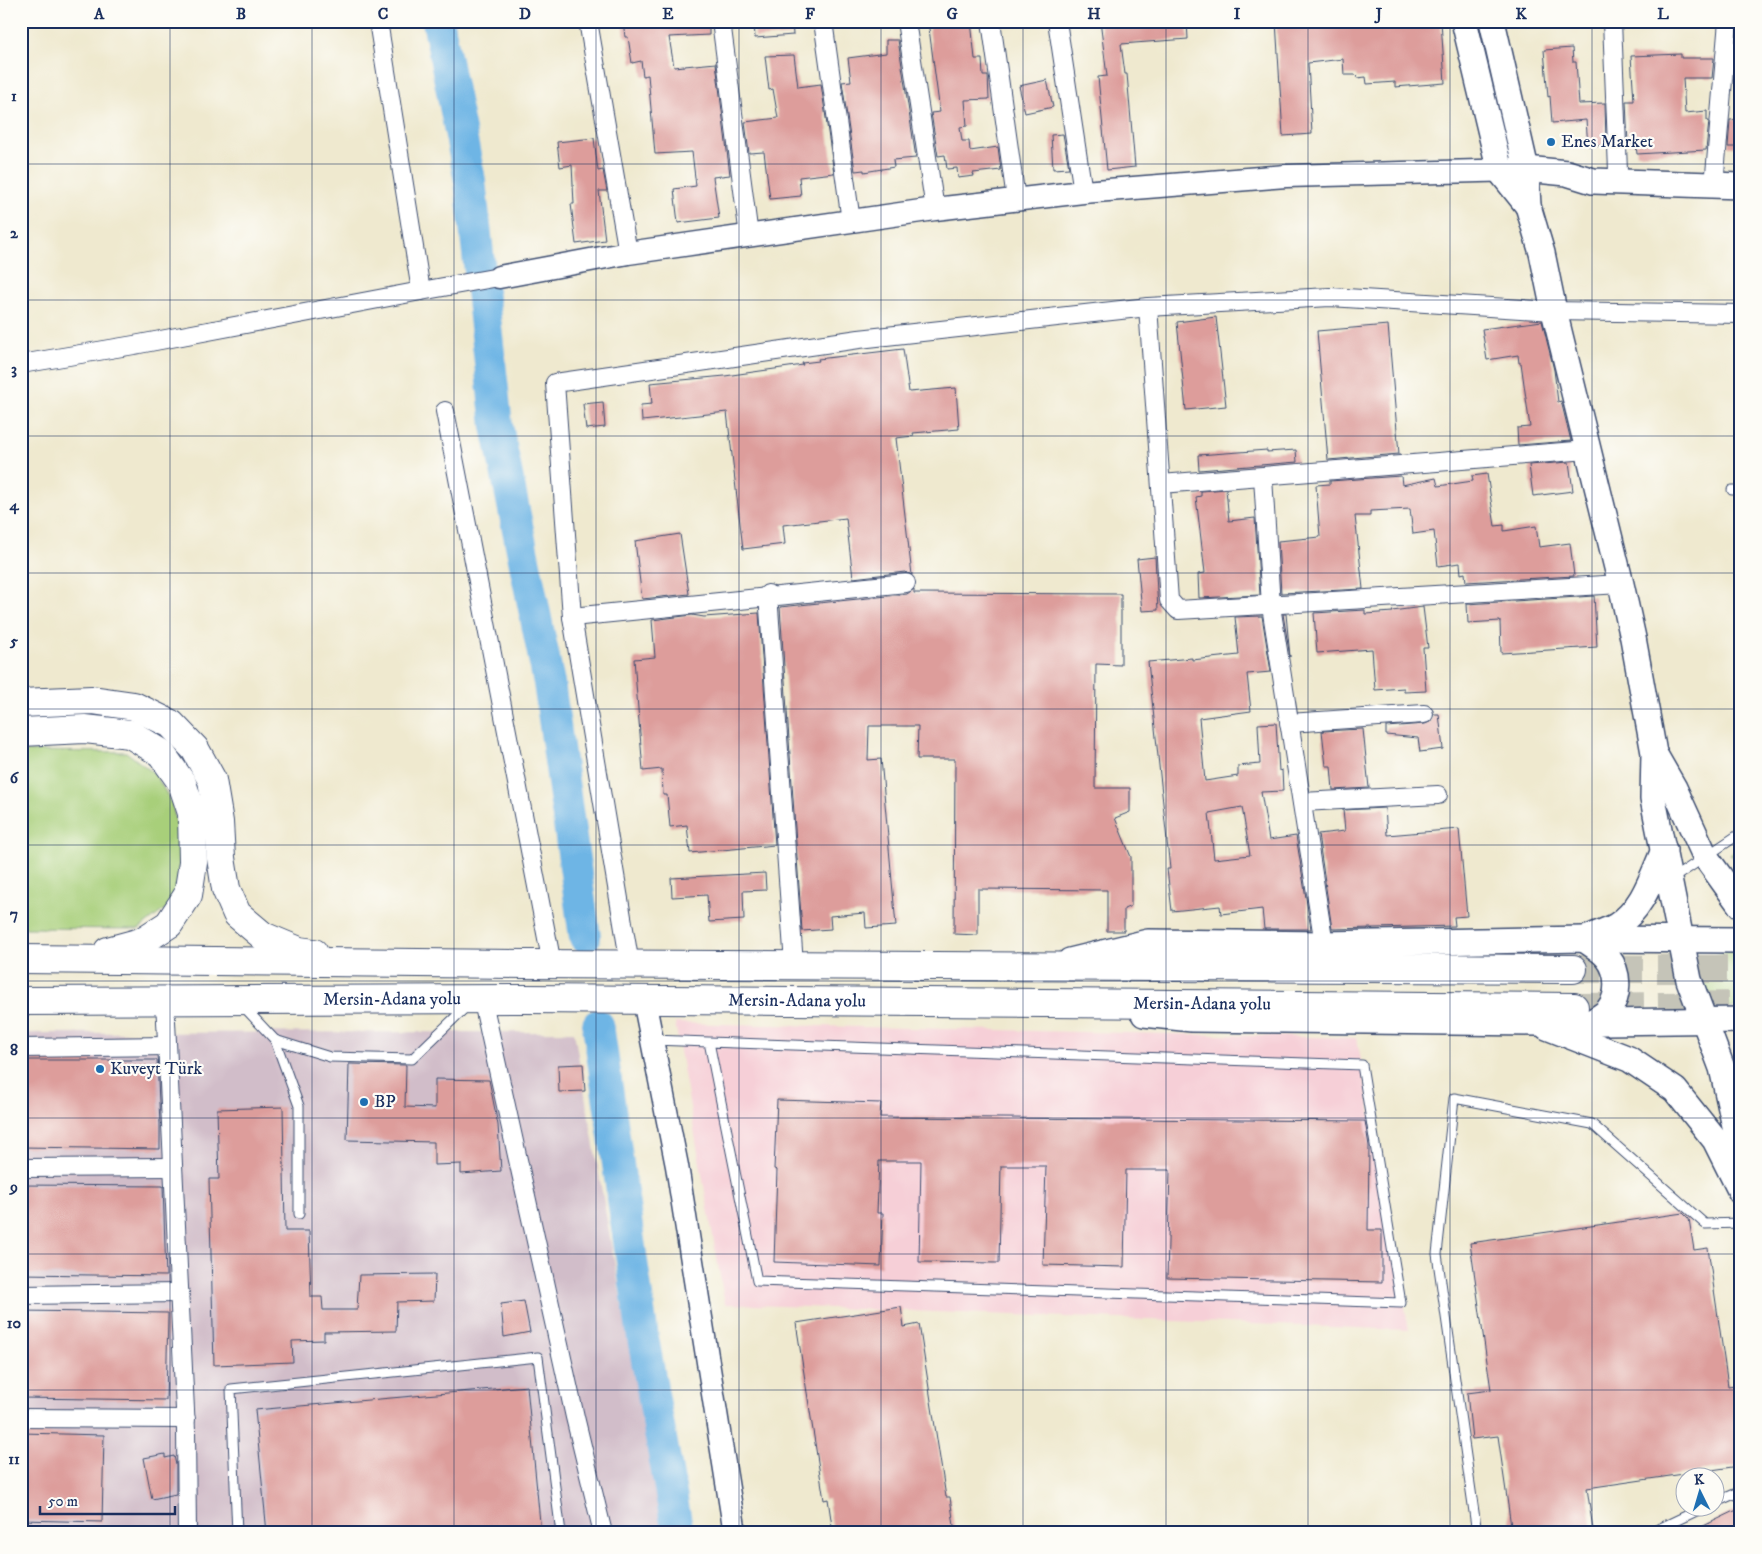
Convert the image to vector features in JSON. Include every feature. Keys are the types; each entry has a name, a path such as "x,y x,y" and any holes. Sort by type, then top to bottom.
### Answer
{"highway":[{"path":"21,703 92,700 134,706 172,724 195,749 212,780 219,822 221,858 226,889 237,914 263,936 300,951 327,954 373,958 540,964"},
{"path":"21,732 85,728 130,734 162,753 182,783 192,813 193,863 188,895 169,924 141,942 106,952 21,953"},
{"name":"Mersin-Adana yolu","path":"21,959 630,965 1573,969"},
{"name":"Mersin-Adana yolu","path":"21,1001 478,999 1042,1003 1584,1014"}],"main road":[{"path":"1464,21 1500,171 1528,206"},
{"path":"1492,21 1526,169 1528,206 1542,253 1554,311 1621,584 1654,753 1653,800 1664,850 1658,889 1681,940 1689,980 1722,1068 1741,1154"},
{"path":"1526,169 1567,173 1593,181 1741,186"},
{"path":"1567,173 1591,169 1741,174"},
{"path":"1654,753 1674,788 1705,856 1741,906"},
{"path":"1584,939 1616,926 1658,889"},
{"path":"1042,1003 1192,1019 1538,1023 1609,1010 1615,998 1617,984 1615,970 1609,958 1584,939"},
{"path":"1043,967 1148,942 1324,944 1584,939 1741,940"},
{"path":"1584,1014 1741,1020"},
{"path":"1538,1023 1629,1059 1675,1090 1715,1140 1741,1192"}],"street":[{"path":"378,21 421,291"},
{"path":"588,21 628,253"},
{"path":"721,21 749,236"},
{"path":"823,21 851,221"},
{"path":"906,21 935,209"},
{"path":"991,21 1016,199"},
{"path":"1057,21 1083,192"},
{"path":"1612,21 1618,171"},
{"path":"1715,174 1733,48 1728,21"},
{"path":"21,364 134,345 628,253 935,209 1083,192 1286,176 1526,169"},
{"path":"630,965 572,617 555,384 858,339 1148,307 1330,297 1554,311 1741,314"},
{"path":"1148,307 1169,600 1178,610 1272,606 1621,584"},
{"path":"445,411 540,964"},
{"path":"1161,484 1588,450"},
{"path":"1263,477 1272,606 1324,944"},
{"path":"572,617 906,583"},
{"path":"768,596 794,965"},
{"path":"1290,723 1424,714"},
{"path":"1302,802 1438,795"},
{"path":"478,999 485,1010 603,1533"},
{"path":"644,1000 677,1166 735,1533"},
{"path":"165,1001 186,1418 188,1533"},
{"path":"21,1048 167,1046"},
{"path":"21,1168 173,1167"},
{"path":"21,1295 180,1293"},
{"path":"21,1418 186,1418"}],"lane":[{"path":"1658,889 1705,856 1741,834"},
{"path":"275,1040 330,1057 412,1059 478,999"},
{"path":"237,1000 275,1040 300,1106 299,1214"},
{"path":"652,1040 709,1042 1362,1065 1400,1303 757,1281 709,1042"},
{"path":"1477,1533 1437,1254 1454,1098 1592,1124 1705,1224 1741,1223"},
{"path":"236,1533 231,1389 538,1357 561,1533"},
{"path":"1724,1499 1741,1491"},
{"path":"1650,1533 1686,1516"}],"shaded area":[{"path":"675,1023 1357,1038 1409,1330 725,1304"},
{"path":"574,1032 662,1533 21,1533 21,1033"}],"green space":[{"path":"21,751 126,752 155,774 172,803 182,854 173,903 139,929 21,928"},
{"path":"1741,844 1741,865 1730,854"},
{"path":"1727,950 1741,951 1741,1007 1727,1007 1716,1003 1708,995 1704,986 1703,976 1707,966 1715,957"}],"building":[{"path":"623,21 662,21 663,26 689,21 709,21 709,35 669,37 674,67 716,63 730,175 713,177 719,218 678,223 674,189 696,186 692,152 655,154 648,75 643,76 641,61 632,63 628,37 625,37"},
{"path":"754,21 792,21 793,35 755,38"},
{"path":"928,21 971,21 975,59 982,59 983,76 988,76 989,99 965,100 967,126 960,127 962,141 969,141 970,151 998,147 1001,170 973,173 974,176 958,178 957,168 947,169 945,155 938,156 931,113 940,112"},
{"path":"1100,21 1187,21 1188,39 1121,44 1125,74 1127,74 1135,167 1107,170 1098,77 1107,76"},
{"path":"1276,21 1441,21 1445,83 1395,87 1395,82 1367,84 1366,77 1357,78 1356,75 1344,75 1343,59 1308,63 1312,134 1283,136"},
{"path":"886,40 898,40 916,158 893,160 894,167 864,172 864,170 855,171 842,82 851,81 848,58 886,53"},
{"path":"1572,48 1573,62 1576,62 1579,104 1605,103 1606,145 1588,146 1586,120 1552,123 1544,50"},
{"path":"1681,54 1681,58 1714,58 1712,78 1683,78 1685,113 1707,111 1707,121 1709,121 1706,150 1637,154 1636,144 1628,144 1626,101 1634,101 1631,56"},
{"path":"794,55 798,87 821,84 834,173 799,177 801,196 770,199 764,152 749,153 745,122 778,118 773,89 769,90 765,56"},
{"path":"1047,80 1053,107 1025,113 1019,86"},
{"path":"1741,119 1741,147 1728,147 1730,120"},
{"path":"1063,134 1069,168 1053,169 1051,135"},
{"path":"594,138 598,171 603,170 607,191 599,191 605,240 576,244 571,204 574,204 572,165 560,167 557,142"},
{"path":"1216,317 1226,406 1186,410 1177,322"},
{"path":"1542,321 1554,370 1558,402 1561,401 1571,441 1518,445 1517,428 1530,427 1521,363 1519,363 1518,355 1487,360 1482,329"},
{"path":"1388,325 1399,454 1328,460 1317,331"},
{"path":"903,349 909,392 956,388 959,429 913,433 914,436 896,438 912,575 905,572 853,578 846,518 783,525 785,544 743,549 727,412 642,421 641,405 652,404 650,383 725,376 803,365 802,363 819,361 818,359"},
{"path":"603,402 605,427 586,429 583,404"},
{"path":"1267,450 1267,452 1296,450 1297,462 1199,470 1198,455"},
{"path":"1569,462 1573,491 1533,496 1529,465"},
{"path":"1487,474 1495,526 1504,525 1504,531 1536,526 1539,547 1570,543 1574,576 1466,582 1465,573 1461,574 1460,563 1438,566 1434,531 1413,534 1410,509 1370,511 1370,516 1355,516 1363,589 1281,593 1278,541 1320,537 1316,485 1330,484 1330,481 1401,476 1402,485 1436,478 1438,486 1473,481 1472,476"},
{"path":"1226,489 1229,521 1255,518 1260,595 1199,598 1198,574 1205,573 1196,497 1201,496 1201,491"},
{"path":"680,534 689,594 642,599 635,541"},
{"path":"1155,557 1158,610 1142,611 1137,559"},
{"path":"914,589 914,593 1121,594 1121,665 1096,664 1095,788 1130,788 1130,812 1115,818 1131,857 1131,906 1124,909 1124,931 1107,931 1107,890 978,889 978,935 954,934 955,759 917,759 918,726 869,726 868,760 881,759 896,926 866,928 865,913 830,916 831,929 802,931 780,607 907,594"},
{"path":"1594,596 1597,647 1501,653 1500,621 1468,623 1467,604"},
{"path":"1423,607 1428,648 1423,648 1426,691 1404,692 1404,688 1375,690 1372,649 1317,653 1314,613 1365,610 1365,614"},
{"path":"759,613 775,845 690,853 687,825 670,827 667,795 663,795 662,769 643,771 634,659 655,657 652,620 692,615 704,617"},
{"path":"1283,614 1286,614 1290,657"},
{"path":"1262,616 1271,672 1247,674 1251,711 1199,718 1205,781 1238,776 1238,766 1260,764 1258,724 1276,723 1279,771 1282,770 1283,791 1261,792 1269,840 1296,836 1311,929 1264,929 1262,909 1221,914 1220,906 1172,911 1167,869 1170,869 1148,662 1239,655 1235,617","holes":["1242,807 1250,855 1214,859 1209,813"]},
{"path":"1434,714 1439,714 1443,749 1420,752 1418,738 1386,735 1386,727 1425,724 1430,722"},
{"path":"1363,729 1369,788 1333,790 1331,766 1326,766 1322,731"},
{"path":"1385,808 1387,835 1459,829 1467,916 1454,917 1455,926 1332,929 1318,834 1345,831 1343,810"},
{"path":"765,873 766,890 743,891 744,920 709,922 707,895 672,897 671,878"},
{"path":"21,1060 157,1060 160,1149 21,1147"},
{"path":"349,1064 406,1065 405,1107 435,1108 435,1079 489,1080 498,1125 501,1171 461,1174 461,1164 434,1165 434,1142 347,1140"},
{"path":"583,1064 585,1091 559,1092 558,1065"},
{"path":"777,1100 881,1103 880,1117 1365,1121 1369,1146 1368,1230 1382,1230 1382,1282 1167,1278 1170,1170 1126,1170 1124,1267 1043,1265 1046,1166 1001,1166 999,1263 919,1262 921,1161 879,1161 877,1213 883,1213 881,1266 774,1262 777,1170 774,1169"},
{"path":"283,1107 285,1231 309,1231 311,1297 322,1297 323,1310 357,1310 359,1275 435,1274 434,1301 397,1302 396,1331 324,1332 324,1340 292,1341 293,1362 214,1365 209,1179 219,1179 217,1109"},
{"path":"21,1185 163,1186 166,1276 21,1274"},
{"path":"1683,1213 1689,1219 1694,1250 1708,1248 1728,1386 1741,1384 1741,1450 1737,1450 1739,1466 1724,1468 1724,1466 1674,1466 1674,1475 1587,1488 1593,1529 1566,1533 1512,1533 1498,1436 1472,1439 1467,1393 1491,1390 1470,1243"},
{"path":"524,1301 530,1332 504,1337 501,1304"},
{"path":"901,1307 904,1327 919,1324 946,1497 950,1497 955,1533 833,1533 828,1499 824,1500 796,1323"},
{"path":"21,1311 168,1313 166,1400 21,1398"},
{"path":"527,1386 541,1533 267,1533 255,1410"},
{"path":"21,1433 104,1435 102,1522 21,1520"},
{"path":"165,1454 165,1458 174,1456 176,1465 176,1494 152,1499 144,1458"},
{"path":"1741,1508 1741,1533 1689,1533"}],"waterway":[{"path":"438,21 470,181 497,426 549,683 585,937"},
{"path":"598,1025 643,1338 678,1533"}],"tunnel":[{"path":"1573,969 1741,969"},
{"path":"1574,1007 1741,1005"}],"place":[{"name":"Enes Market","path":"1551,142"},
{"name":"Kuveyt Türk","path":"100,1069"},
{"name":"BP","path":"364,1102"}]}
